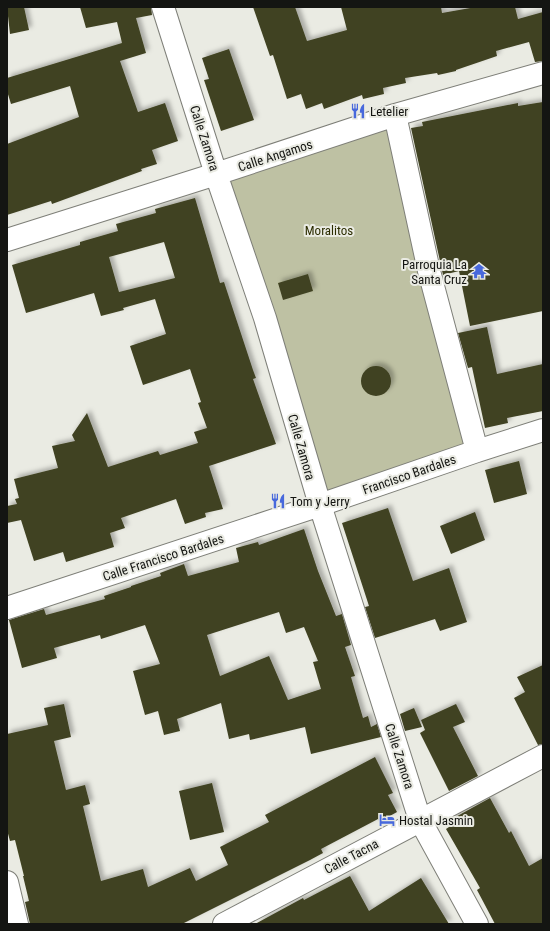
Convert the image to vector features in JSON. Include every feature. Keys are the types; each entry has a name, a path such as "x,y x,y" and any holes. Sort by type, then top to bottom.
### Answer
{"street":[{"name":"Calle Zamora","path":"163,7 216,174 265,318 320,505 420,820 477,924"},
{"name":"Calle Angamos","path":"7,240 216,174 395,115 543,73"},
{"path":"395,115 428,272 477,451 543,430"},
{"name":"Francisco Bardales","path":"320,505 477,451"},
{"name":"Calle Francisco Bardales","path":"7,608 320,505"},
{"name":"Calle Tacna","path":"224,924 543,756"},
{"path":"7,882 17,924"}],"green space":[{"name":"Moralitos","path":"395,115 477,451 320,505 216,174"}],"building":[{"path":"7,7 24,7 29,30 10,34"},
{"path":"80,7 151,7 152,15 136,18 146,53 120,61 138,112 165,103 178,141 152,150 157,164 141,169 142,171 52,204 51,201 7,215 7,144 79,117 70,86 11,104 7,91 7,78 122,43 117,22 86,28"},
{"path":"253,7 295,7 307,41 347,30 341,7 441,7 442,13 476,7 515,7 518,19 543,12 543,61 535,62 529,42 496,51 497,56 456,71 438,75 437,73 405,78 406,83 383,88 384,94 363,99 362,95 324,109 322,103 306,109 301,94 287,99 273,55 270,56"},
{"path":"229,49 254,120 221,131 204,80 209,79 202,58"},
{"path":"543,102 543,311 470,326 459,271 443,275 411,128 423,126 422,122 518,103 518,106"},
{"path":"195,198 220,283 224,282 256,378 253,379 276,444 209,466 223,509 205,513 206,517 185,524 176,499 121,518 125,528 110,533 114,547 66,562 63,552 34,561 21,520 7,523 7,506 17,504 15,499 19,498 14,479 58,468 52,446 75,441 72,435 87,413 108,467 158,451 160,455 198,443 194,432 207,428 198,403 201,402 190,369 143,385 130,346 166,334 155,299 101,316 94,293 26,313 12,265 80,245 80,242 118,231 116,224 156,213 155,209","holes":["164,242 175,278 119,292 109,257"]},
{"path":"308,274 313,291 283,300 278,283"},
{"path":"487,327 497,374 543,364 543,411 507,418 508,423 485,428 472,367 468,368 458,333"},
{"path":"376,366 386,371 391,381 386,391 376,396 366,391 361,381 366,371"},
{"path":"519,461 527,494 494,503 485,470"},
{"path":"388,508 413,581 449,568 467,622 440,631 435,619 375,638 365,607 369,606 342,523"},
{"path":"475,512 485,540 451,554 440,526"},
{"path":"304,529 318,571 336,616 342,614 351,645 345,647 355,676 351,677 363,718 368,716 371,727 377,724 381,737 311,754 305,727 250,740 249,734 229,739 221,703 177,719 180,731 164,735 158,711 145,715 133,671 160,664 145,625 101,639 100,635 54,648 57,658 22,668 9,620 44,609 46,615 105,599 104,596 161,576 160,573 184,564 188,576 239,562 236,548 258,542 259,545","holes":["279,612 286,633 304,627 318,661 313,662 321,689 288,700 269,656 220,676 207,635"]},
{"path":"543,665 543,744 538,745 514,698 525,692 517,677"},
{"path":"64,704 71,737 54,741 66,790 85,785 90,804 83,806 101,881 143,869 148,887 190,868 196,881 228,865 220,847 269,822 265,815 375,757 393,793 388,795 397,812 379,822 378,819 321,849 323,853 310,860 182,924 30,924 25,902 29,901 24,876 15,840 10,841 7,830 7,734 48,725 44,708"},
{"path":"456,704 465,722 453,727 478,776 449,791 420,733 425,730 421,720"},
{"path":"414,708 422,727 405,731 400,714"},
{"path":"212,783 224,832 190,840 179,791"},
{"path":"490,798 509,833 511,831 529,866 543,858 543,924 495,924 477,890 480,888 446,829 452,825 452,819"},
{"path":"350,876 369,911 421,878 449,924 255,924 303,898 304,900"}],"place":[{"name":"Letelier","path":"358,111"},
{"name":"Parroquia La Santa Cruz","path":"479,271"},
{"name":"Tom y Jerry","path":"278,501"},
{"name":"Hostal Jasmin","path":"387,820"}]}
